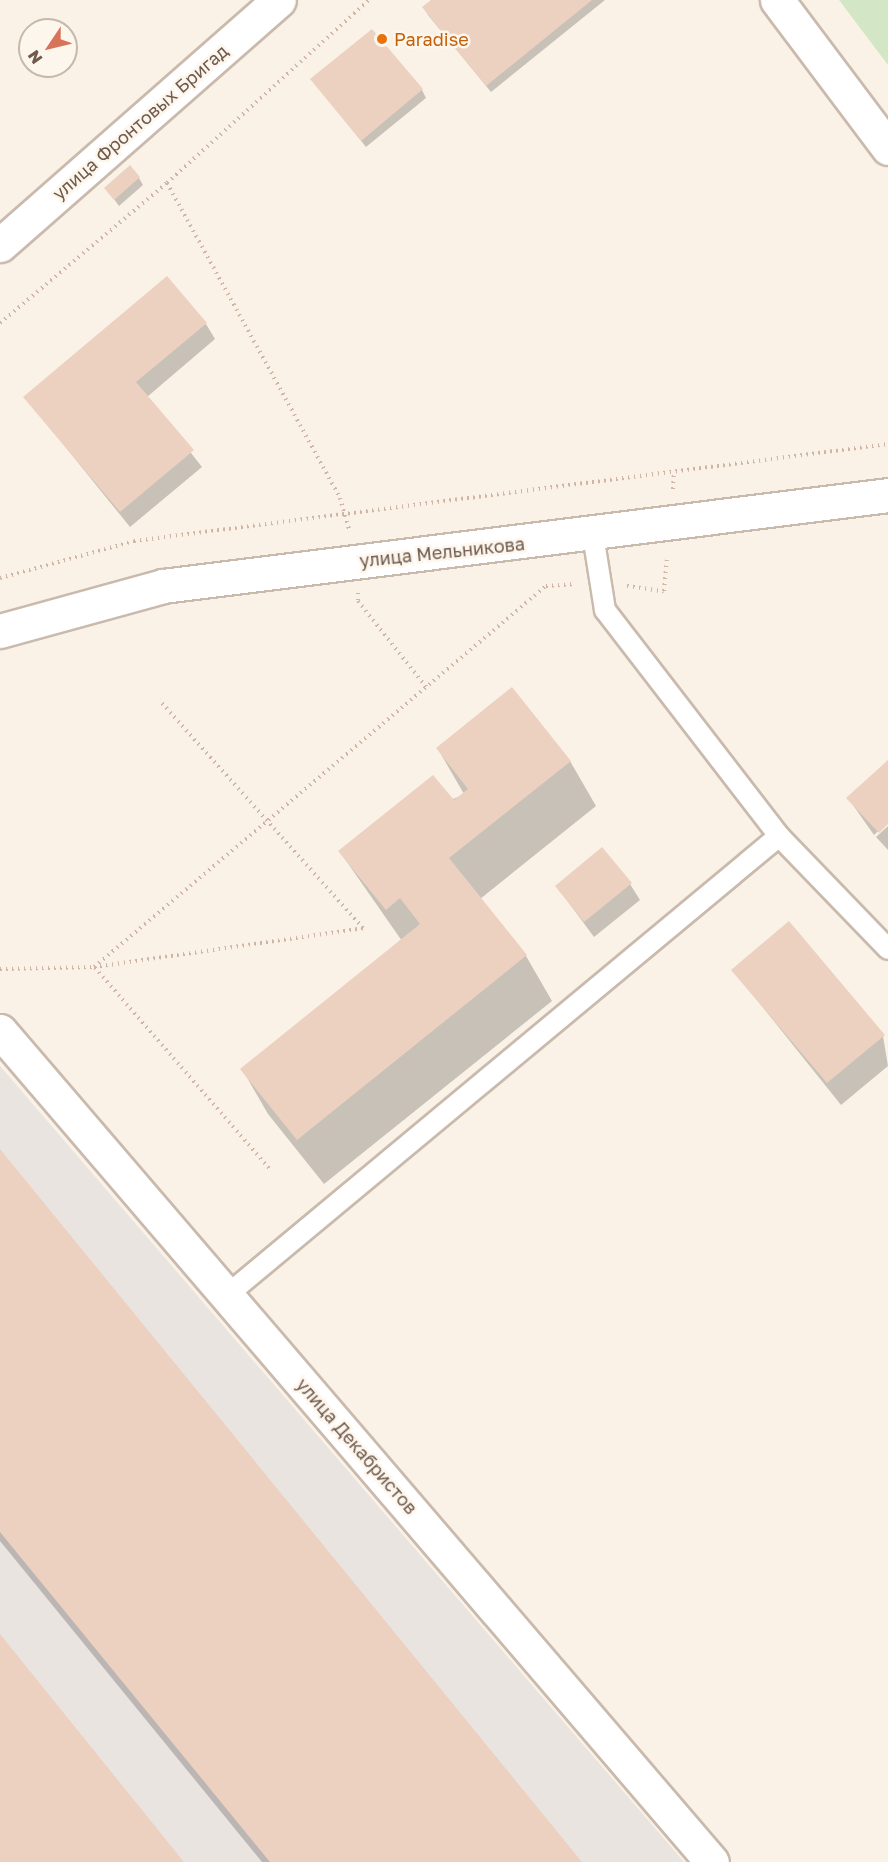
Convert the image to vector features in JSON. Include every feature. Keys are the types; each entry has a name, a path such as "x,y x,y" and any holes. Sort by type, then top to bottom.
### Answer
{"street":[{"name":"улица Фронтовых Бригад","path":"0,245 279,0"},
{"path":"777,0 888,147"},
{"name":"улица Мельникова","path":"0,631 163,586 358,561 593,535 888,495"},
{"name":"улица Декабристов","path":"0,1032 712,1862"}],"lane":[{"path":"593,535 605,610 779,836 888,949"},
{"path":"227,1295 779,836"}],"path":[{"path":"0,323 167,183 369,0"},
{"path":"167,183 345,515 358,561 358,602 427,688"},
{"path":"0,578 134,540 345,515 888,444"},
{"path":"94,967 268,824 546,586 601,583 664,591 674,471"},
{"path":"0,969 94,967 363,928 159,700"},
{"path":"94,967 269,1168"}],"shaded area":[{"path":"0,1066 684,1862 0,1862"}],"green space":[{"path":"839,0 888,0 888,65"}],"building":[{"path":"431,0 592,0 486,86 422,7"},
{"path":"372,29 423,89 361,141 310,79"},
{"path":"130,165 140,177 114,200 104,188"},
{"path":"167,276 207,323 136,382 194,450 120,512 23,397"},
{"path":"512,687 571,761 449,858 527,955 297,1140 240,1069 420,924 400,898 386,910 338,851 433,775 454,800 468,789 436,748"},
{"path":"888,760 888,824 879,833 846,798"},
{"path":"602,847 632,883 584,922 555,886"},
{"path":"789,921 885,1035 827,1083 731,970"},
{"path":"0,1149 582,1862 270,1862 0,1532"},
{"path":"0,1634 184,1862 0,1862"}],"place":[{"name":"Paradise","path":"382,39"}]}
